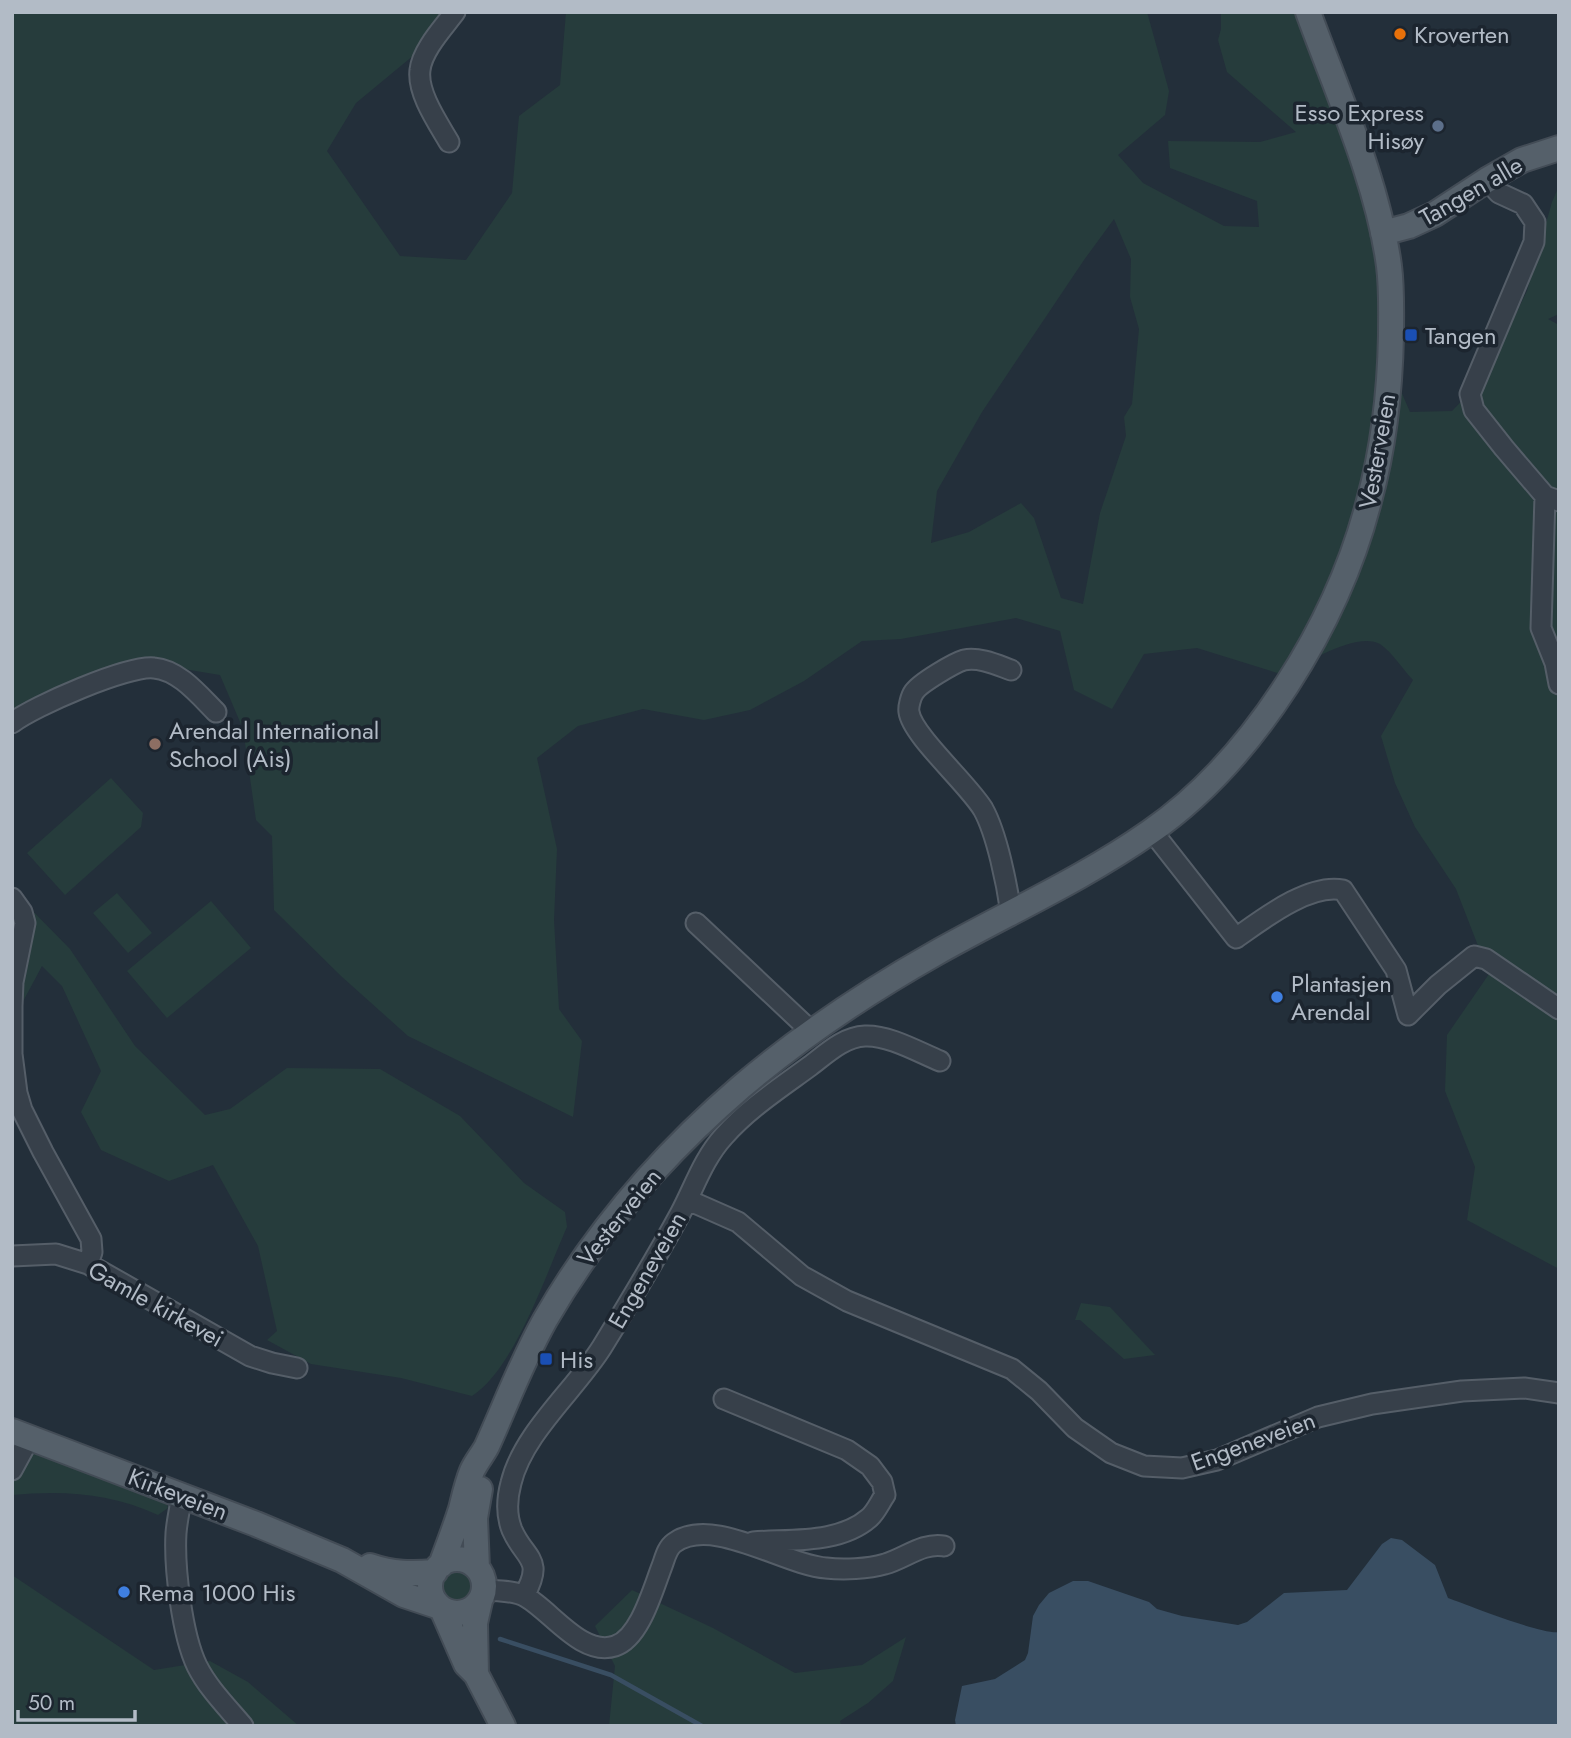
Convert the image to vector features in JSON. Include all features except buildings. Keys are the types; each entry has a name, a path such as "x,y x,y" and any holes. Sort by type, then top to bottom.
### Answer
{"main road":[{"name":"Vesterveien","path":"438,1568 472,1471 485,1449 502,1407 544,1322 601,1234 693,1131 741,1087 812,1032 894,977 1152,831 1203,788 1250,736 1286,688 1317,630 1357,541 1370,497 1389,391 1391,300 1383,233 1362,162 1308,12"},
{"name":"Tangen alle","path":"1383,233 1409,226 1436,214 1522,160 1559,148"},
{"name":"Kirkeveien","path":"21,1434 342,1560 388,1573 406,1574 438,1568"},
{"name":"Vesterveien","path":"476,1674 475,1623 480,1587 475,1518 485,1449"},
{"path":"456,1559 471,1563 480,1587 467,1612 450,1612 441,1608 432,1594 432,1578 438,1568 456,1559"},
{"name":"Kirkeveien","path":"342,1560 404,1595 441,1608"},
{"name":"Vesterveien","path":"441,1608 466,1664 476,1674 503,1726"}],"street":[{"path":"449,142 426,104 420,70 432,42 455,12"},
{"path":"1487,180 1499,192 1523,204 1535,222 1534,242 1470,394 1474,410 1552,499 1541,628 1555,663 1559,684"},
{"path":"1011,670 981,660 964,660 915,691 908,709 911,720 928,743 969,789 984,811 997,850 1011,913"},
{"path":"12,723 112,676 154,668 174,675 194,689 216,712"},
{"path":"1152,831 1236,938 1273,913 1303,898 1329,887 1343,890 1396,970 1408,1014 1474,956 1486,959 1559,1009"},
{"path":"12,898 22,912 24,923 13,982 12,1006 12,1054 18,1093 22,1110 91,1239 92,1252 88,1264"},
{"path":"696,923 812,1032"},
{"name":"Engeneveien","path":"524,1596 533,1580 533,1565 527,1551 513,1533 507,1516 511,1482 525,1448 596,1356 651,1268 688,1200 702,1167 723,1137 755,1105 845,1041 863,1036 878,1037 940,1061"},
{"name":"Engeneveien","path":"688,1200 738,1222 802,1276 847,1301 1012,1368 1075,1428 1111,1453 1144,1466 1182,1468 1217,1460 1318,1417 1372,1404 1462,1391 1524,1388 1559,1393"},
{"name":"Gamle kirkevei","path":"12,1256 56,1254 88,1264 250,1356 297,1368"},
{"path":"724,1399 847,1450 870,1466 882,1482 885,1495 872,1516 851,1531 828,1536 741,1543"},
{"path":"12,1470 21,1434"},
{"path":"182,1495 176,1533 186,1633 197,1666 215,1693 243,1726"},
{"path":"480,1587 524,1596 583,1642 596,1647 613,1647 627,1640 639,1623 670,1546 683,1537 698,1534 720,1536 825,1568 884,1565 923,1548 936,1544 944,1546"}],"green space":[{"path":"12,12 454,12 437,36 356,103 327,151 400,256 466,260 512,193 519,116 560,85 566,12 1147,12 1169,91 1165,115 1118,155 1143,183 1224,226 1259,227 1257,201 1170,168 1168,141 1260,142 1296,132 1227,72 1218,40 1221,12 1303,12 1366,193 1394,375 1410,412 1452,411 1486,376 1527,291 1559,186 1559,314 1548,319 1559,325 1559,1269 1467,1220 1475,1167 1445,1091 1447,1035 1489,974 1456,889 1415,827 1395,783 1381,736 1413,680 1380,644 1370,641 1345,645 1284,675 1197,648 1144,654 1112,709 1074,690 1060,631 1016,618 901,639 862,641 804,681 750,710 704,720 643,709 578,726 537,758 557,849 554,920 559,1009 582,1041 573,1117 408,1036 341,976 274,910 272,836 256,820 243,729 220,675 154,664 12,712","holes":["1114,219 1131,259 1130,297 1139,329 1132,404 1124,417 1126,436 1100,513 1083,604 1061,598 1034,518 1021,503 969,532 931,543 937,491 982,412"]},
{"path":"111,778 143,813 141,827 65,895 27,853"},
{"path":"12,890 70,949 135,1046 205,1115 230,1109 287,1068 380,1069 460,1116 524,1183 565,1212 567,1227 528,1319 488,1383 472,1396 401,1378 311,1364 267,1340 277,1331 258,1246 213,1165 169,1181 101,1150 81,1112 101,1071 62,986 42,966 12,1022"},
{"path":"117,893 152,933 128,953 93,913"},
{"path":"211,901 251,948 167,1018 127,971"},
{"path":"1081,1303 1110,1307 1155,1355 1124,1359 1080,1320 1075,1320"},
{"path":"27,1445 166,1500 168,1508 158,1515 123,1502 86,1495 12,1495 12,1475"},
{"path":"457,1570 463,1571 471,1579 471,1591 463,1599 457,1600 451,1599 443,1591 442,1585 443,1579 451,1571"},
{"path":"12,1575 154,1670 210,1661 248,1682 299,1726 12,1726"},
{"path":"632,1590 713,1628 795,1673 862,1665 906,1637 893,1681 868,1703 840,1721 841,1726 609,1726 615,1666 595,1626"}],"water":[{"path":"1391,1538 1402,1540 1435,1565 1448,1598 1522,1624 1559,1632 1559,1726 956,1726 962,1686 995,1679 1025,1660 1033,1616 1039,1605 1049,1593 1073,1581 1088,1581 1149,1602 1157,1609 1182,1616 1238,1625 1247,1622 1284,1593 1347,1590 1382,1544"}],"waterway":[{"path":"500,1639 611,1675 702,1726"}],"place":[{"name":"Kroverten","path":"1400,34"},
{"name":"Esso Express Hisøy","path":"1438,126"},
{"name":"Tangen","path":"1411,335"},
{"name":"Arendal International School (Ais)","path":"155,744"},
{"name":"Plantasjen Arendal","path":"1277,997"},
{"name":"His","path":"546,1359"},
{"name":"Rema 1000 His","path":"124,1592"}]}
